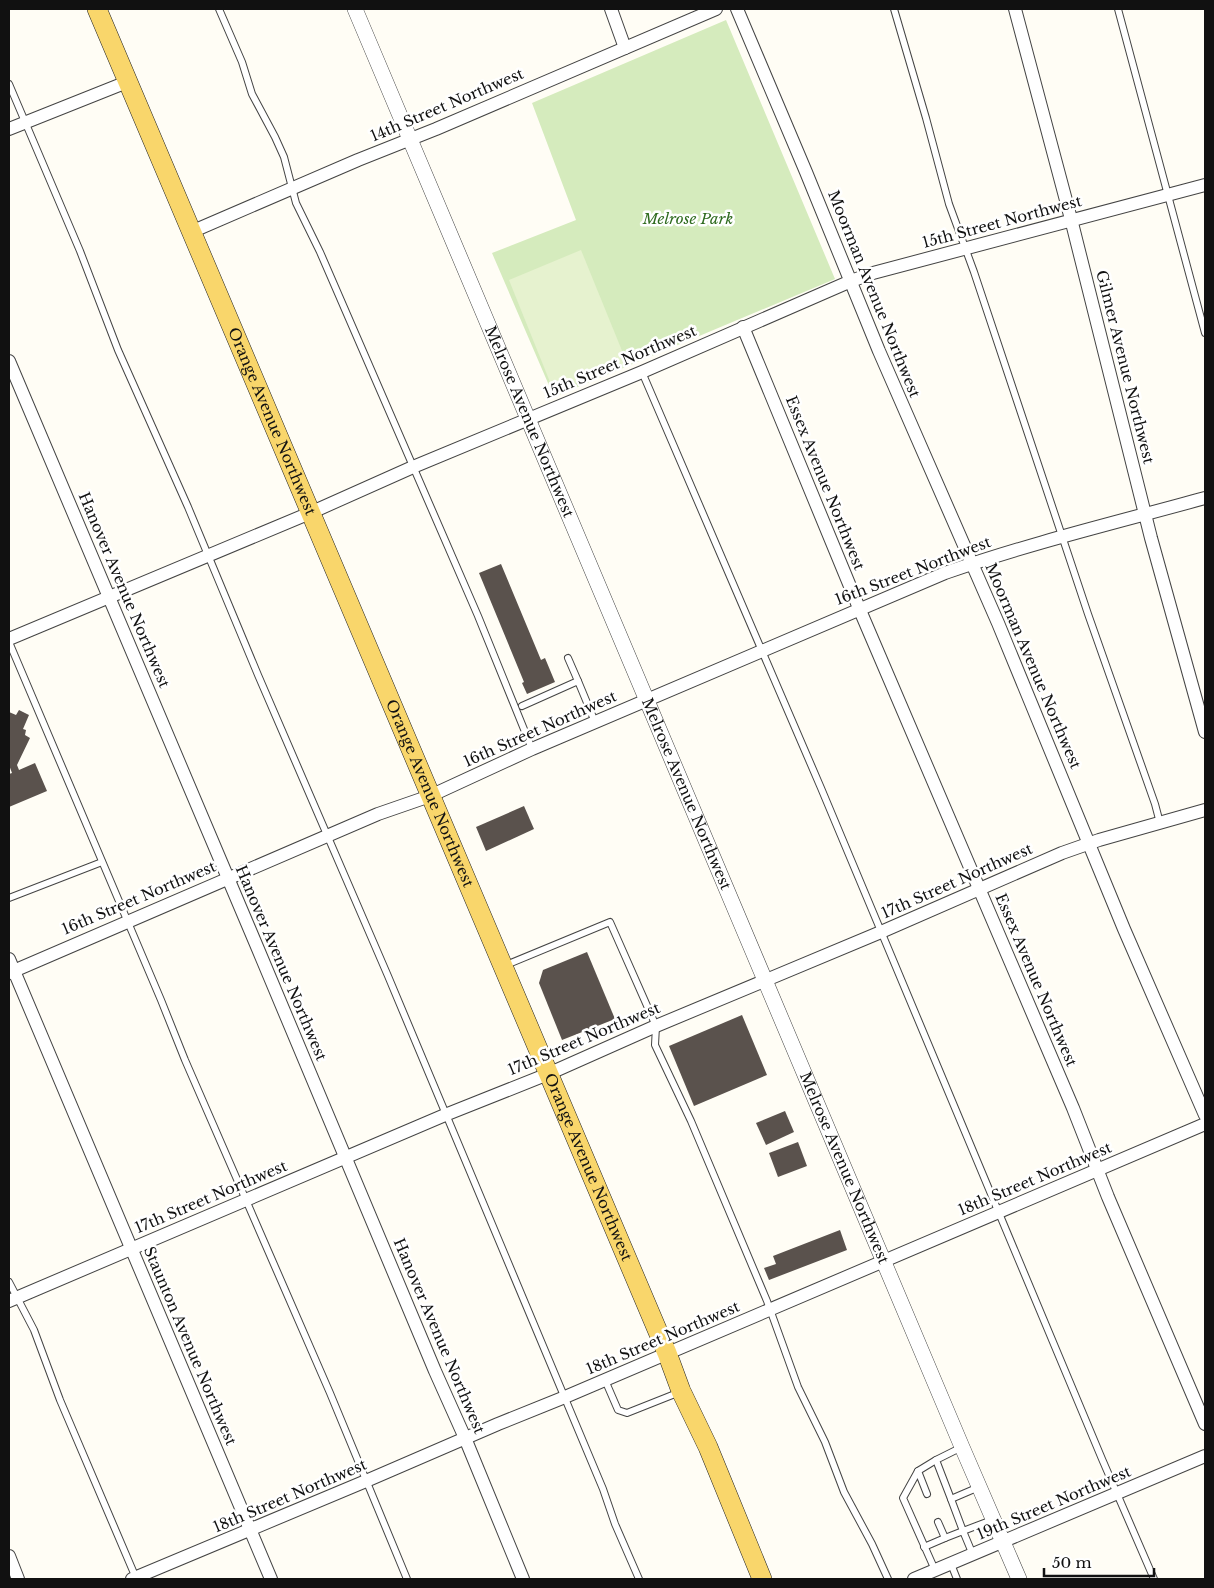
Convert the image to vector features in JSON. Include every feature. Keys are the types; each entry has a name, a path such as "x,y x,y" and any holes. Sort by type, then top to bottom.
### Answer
{"main road":[{"name":"Orange Avenue Northwest","path":"97,9 762,1579"}],"street":[{"name":"Melrose Avenue Northwest","path":"355,9 1019,1579"},
{"path":"610,9 625,48"},
{"name":"14th Street Northwest","path":"192,232 291,188 716,9"},
{"name":"Moorman Avenue Northwest","path":"738,9 879,352 1032,702 1175,1049 1205,1115"},
{"name":"Gilmer Avenue Northwest","path":"1015,9 1146,514 1205,732"},
{"path":"9,129 127,82"},
{"name":"15th Street Northwest","path":"9,641 310,513 413,467 642,372 851,281 872,273 1071,219 1205,185"},
{"name":"Essex Avenue Northwest","path":"743,328 859,608 1073,1108 1205,1424"},
{"name":"Hanover Avenue Northwest","path":"9,361 523,1579"},
{"name":"16th Street Northwest","path":"10,967 127,921 378,814 430,796 532,749 859,608 971,564 1062,536 1205,498"},
{"name":"17th Street Northwest","path":"13,1299 132,1250 445,1115 548,1074 656,1026 1089,843 1205,810"},
{"name":"Staunton Avenue Northwest","path":"10,967 271,1579"},
{"name":"18th Street Northwest","path":"135,1579 1205,1124"},
{"name":"19th Street Northwest","path":"914,1579 1205,1456"},
{"path":"9,1556 18,1579"}],"lane":[{"path":"219,9 242,62 252,94 284,157 296,203 320,252 478,616 532,749"},
{"path":"894,9 949,204 1121,710 1146,777 1160,823"},
{"path":"1118,9 1205,333"},
{"path":"9,84 80,251 126,367 388,976 565,1397 603,1489 615,1524 639,1579"},
{"path":"642,372 817,779 1154,1579"},
{"path":"9,641 185,1060 407,1579"},
{"path":"568,658 596,722"},
{"path":"522,706 578,681"},
{"path":"9,898 102,862"},
{"path":"502,967 610,922 656,1026 655,1045 692,1121 770,1310 798,1387 825,1442 844,1492 872,1544 888,1579"},
{"path":"9,1282 13,1299 34,1330 60,1400 135,1579"},
{"path":"605,1380 618,1410 627,1413 681,1391"},
{"path":"936,1570 903,1498 918,1470 962,1447"},
{"path":"936,1460 973,1555"},
{"path":"918,1470 926,1494"},
{"path":"951,1499 980,1487"},
{"path":"924,1547 993,1519"},
{"path":"938,1522 945,1538"},
{"path":"951,1564 958,1579"}],"green space":[{"name":"Melrose Park","path":"726,20 835,279 554,397 492,253 576,220 532,103"},
{"path":"581,250 627,363 554,392 509,280"}],"building":[{"path":"501,564 541,660 545,658 555,682 527,694 522,683 524,682 479,573"},
{"path":"19,710 29,715 23,729 26,730 25,735 30,738 17,765 19,770 35,763 47,791 9,807 9,774 12,773 9,765 9,712 16,715"},
{"path":"524,806 534,829 486,851 476,827"},
{"path":"587,952 615,1019 562,1040 539,983 543,970"},
{"path":"742,1015 767,1075 694,1106 669,1046"},
{"path":"785,1111 794,1132 766,1145 756,1123"},
{"path":"798,1142 807,1166 778,1177 769,1153"},
{"path":"840,1230 847,1250 769,1280 764,1268 776,1264 773,1256"}]}
